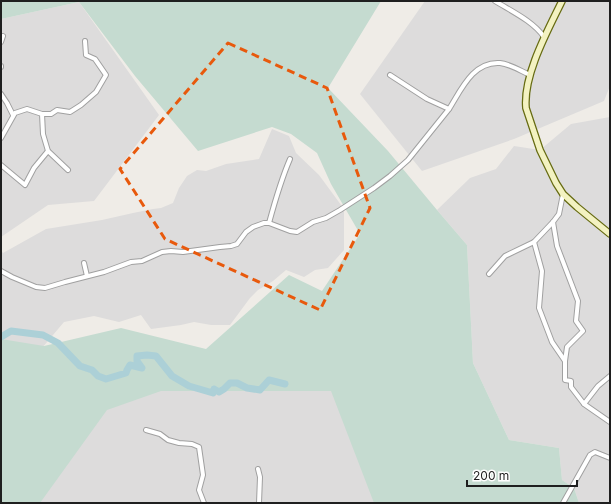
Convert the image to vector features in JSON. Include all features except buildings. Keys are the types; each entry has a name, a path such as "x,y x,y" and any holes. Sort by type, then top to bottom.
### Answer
{"street":[{"path":"496,1 538,29 544,37"},
{"path":"562,1 544,37 530,75 525,101 526,108 540,150 563,194 610,234"},
{"path":"1,42 3,36"},
{"path":"1,138 15,113 27,109 42,114 52,114 57,110 70,112 96,92 106,75 95,59 86,55 85,41"},
{"path":"1,271 36,287 45,288 104,272 132,262 142,261 162,252 183,252 231,246 237,244 246,232 253,227 264,223 269,223 297,232 313,222 326,218 340,210 374,188 408,160 449,109 470,77 481,67 500,63 530,75"},
{"path":"390,75 427,99 449,109"},
{"path":"1,94 7,102 13,115"},
{"path":"42,114 43,134 48,151 68,170"},
{"path":"1,165 25,185 34,168 48,151"},
{"path":"269,223 276,195 290,159"},
{"path":"489,274 505,256 534,242 553,222 559,214 563,194"},
{"path":"553,222 557,246 578,301 576,322 583,331 567,347 565,360 565,380 571,381 571,387 584,404 610,422"},
{"path":"534,242 542,271 539,308 552,342 565,360"},
{"path":"84,263 88,276"},
{"path":"584,404 598,386 610,376"},
{"path":"146,430 160,434 168,440 192,444 199,448 203,475 199,490 204,503"},
{"path":"563,503 590,455 595,452 610,458"},
{"path":"258,469 260,477 259,503"}],"highlighted area":[{"path":"228,43 327,88 370,208 320,310 165,239 120,169"}],"shaded area":[{"path":"425,1 610,1 610,86 604,101 514,139 422,171 360,94"},
{"path":"79,2 159,115 94,201 48,205 1,237 1,19"},
{"path":"610,117 610,503 579,503 574,488 562,480 559,448 509,440 473,363 467,245 437,210 470,178 496,169 514,146 540,150 571,124"},
{"path":"272,129 289,136 296,153 319,175 344,209 344,250 328,268 315,270 304,277 286,270 273,281 258,290 250,298 230,325 211,325 194,322 151,329 141,315 119,322 94,316 64,322 42,348 1,341 1,250 3,253 46,229 102,220 161,208 173,203 179,188 187,176 197,170 206,171 226,164 259,159"},
{"path":"74,363 414,393 410,503 4,503"}],"green space":[{"path":"1,1 381,1 328,88 388,151 467,245 473,363 509,440 559,448 562,480 574,488 579,503 374,503 331,391 161,391 107,410 40,503 1,503 1,339 44,346 121,328 206,349 289,275 322,291 360,234 331,184 317,153 291,134 272,127 198,151 135,76 79,2 1,19"}],"waterway":[{"path":"1,337 11,331 43,335 58,343 80,366 92,370 98,376 106,379 126,373 130,365 142,368 137,361 137,356 147,355 156,356 172,376 189,386 213,393 214,389 219,392 230,383 237,383 247,388 260,390 269,380 285,384"}]}
